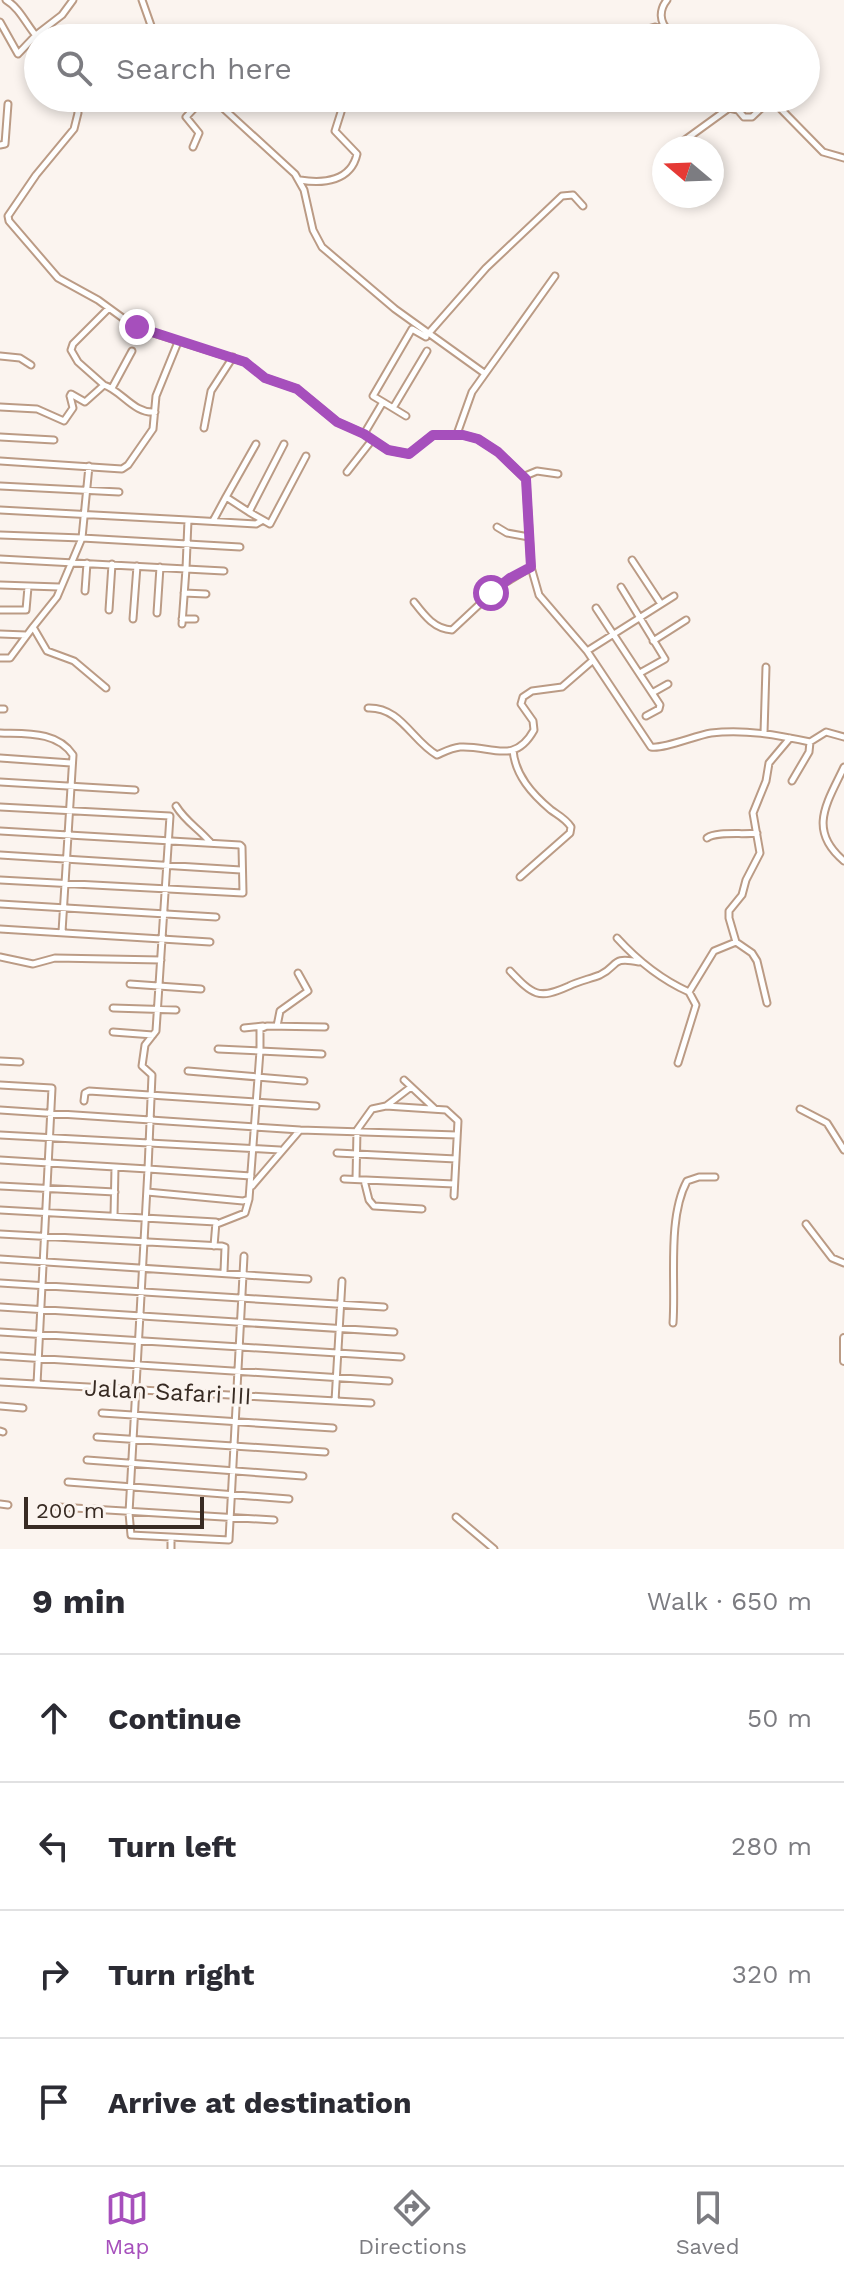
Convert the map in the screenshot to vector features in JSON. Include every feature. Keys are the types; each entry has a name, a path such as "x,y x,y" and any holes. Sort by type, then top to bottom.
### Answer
{"street":[{"path":"6,0 17,9 26,24"},
{"path":"17,9 22,0"},
{"path":"51,24 73,0"},
{"path":"142,0 150,24"},
{"path":"652,24 667,0"},
{"path":"660,14 664,24"},
{"path":"0,22 18,54 24,48"},
{"path":"0,145 5,144 8,104"},
{"path":"78,112 74,129 36,175 8,218 58,278 131,324 178,342 233,357 247,363 265,378 297,389 337,422 364,434 388,450 404,454 414,451 429,437 457,434 483,442 525,476 531,567 543,601 587,651 651,747 710,734 764,733 810,742 826,732 844,737"},
{"path":"191,112 186,117 199,133 193,147"},
{"path":"228,112 291,169 299,180 313,230 322,247 427,335 484,373"},
{"path":"299,180 327,181 341,177 352,166 357,154 335,131 341,112"},
{"path":"690,136 723,112"},
{"path":"740,112 744,117 752,117 757,112"},
{"path":"784,112 823,152 844,158"},
{"path":"427,335 486,268 562,196 573,195 583,206"},
{"path":"457,434 466,403 484,373 555,276"},
{"path":"109,308 73,344 71,350 78,362 104,385 141,411 155,412"},
{"path":"406,416 373,396 412,329 427,335"},
{"path":"0,461 122,469 128,465 153,429 156,396 178,342"},
{"path":"112,388 132,351"},
{"path":"393,408 427,351"},
{"path":"0,356 20,358 31,365"},
{"path":"204,428 210,393 233,357"},
{"path":"0,407 37,409 64,421 73,408 70,394 85,402 104,385"},
{"path":"364,434 383,402"},
{"path":"0,437 54,440"},
{"path":"347,472 372,440"},
{"path":"212,521 256,444"},
{"path":"249,512 284,444"},
{"path":"226,497 270,524 306,456"},
{"path":"0,658 10,658 57,597 82,538 89,466"},
{"path":"525,476 537,471 558,474"},
{"path":"0,486 119,492"},
{"path":"0,510 256,524 263,520"},
{"path":"188,520 182,621 195,619"},
{"path":"497,527 507,533 529,537"},
{"path":"0,535 240,547"},
{"path":"0,559 224,571"},
{"path":"632,560 661,604"},
{"path":"85,591 87,563"},
{"path":"109,610 112,564"},
{"path":"133,619 137,566"},
{"path":"157,613 160,567"},
{"path":"414,602 431,622 452,630 498,587 531,567"},
{"path":"0,585 59,587"},
{"path":"0,610 26,610 28,587"},
{"path":"621,587 664,660 640,673"},
{"path":"184,593 206,594"},
{"path":"587,651 674,596"},
{"path":"596,608 660,707 646,716"},
{"path":"653,641 686,620"},
{"path":"33,627 47,651 74,661 106,688"},
{"path":"0,634 26,635"},
{"path":"368,708 386,711 403,721 437,755 460,747 502,753 513,750 529,739 534,730 533,721 521,704 523,697 532,691 562,687 592,661"},
{"path":"764,733 766,667"},
{"path":"652,693 668,684"},
{"path":"0,733 49,737 71,752 62,932"},
{"path":"767,1003 757,961 752,953 736,942 729,911 742,895 746,880 758,859 760,846 753,813 766,781 769,763 790,738"},
{"path":"792,781 808,754 810,742"},
{"path":"513,750 519,775 535,795 570,824 571,831 520,877"},
{"path":"0,758 71,763"},
{"path":"844,767 827,804 823,829 828,847 844,861"},
{"path":"0,782 135,790"},
{"path":"176,806 183,818 199,829 211,843"},
{"path":"0,807 170,816 158,1009 154,1035 145,1045 142,1066 152,1075 129,1513 131,1535 229,1540 244,1256"},
{"path":"0,831 242,845 243,893 0,880"},
{"path":"707,838 713,834 738,836 757,833"},
{"path":"0,855 241,870"},
{"path":"0,904 216,917"},
{"path":"0,929 210,942"},
{"path":"617,938 640,963 665,981 689,992 696,1005 678,1063"},
{"path":"689,992 714,951 736,942"},
{"path":"0,957 33,964 55,958 161,960"},
{"path":"510,971 526,988 539,994 557,993 600,975 614,962 628,960 640,963"},
{"path":"277,1026 280,1011 308,991 298,973"},
{"path":"130,984 201,989"},
{"path":"113,1008 176,1010"},
{"path":"217,1224 245,1213 249,1199 260,1029 263,1026"},
{"path":"244,1028 325,1027"},
{"path":"113,1032 154,1035"},
{"path":"218,1049 322,1054"},
{"path":"0,1061 20,1062"},
{"path":"188,1071 304,1081"},
{"path":"404,1080 435,1109"},
{"path":"0,1085 52,1088 37,1384"},
{"path":"386,1106 411,1087"},
{"path":"84,1101 85,1093 89,1091 316,1106"},
{"path":"356,1179 357,1130 372,1109 386,1106 446,1110 456,1118 454,1196"},
{"path":"800,1109 827,1123 844,1150"},
{"path":"0,1110 300,1130 457,1135"},
{"path":"251,1187 300,1130"},
{"path":"0,1135 280,1150"},
{"path":"337,1153 457,1159"},
{"path":"0,1160 251,1176"},
{"path":"114,1216 115,1167"},
{"path":"673,1323 675,1297 672,1267 679,1195 687,1181 715,1177"},
{"path":"344,1179 454,1184"},
{"path":"364,1180 369,1200 374,1206 422,1209"},
{"path":"0,1186 115,1192"},
{"path":"147,1192 243,1201 249,1199"},
{"path":"0,1210 212,1221 217,1224"},
{"path":"214,1246 217,1224"},
{"path":"806,1224 836,1261 844,1263"},
{"path":"0,1234 225,1247 224,1272"},
{"path":"0,1259 308,1279"},
{"path":"335,1401 342,1281"},
{"path":"0,1283 384,1307"},
{"path":"0,1307 394,1332"},
{"path":"0,1332 401,1357"},
{"path":"844,1338 844,1361"},
{"path":"0,1356 389,1381"},
{"name":"Jalan Safari III","path":"0,1382 371,1403"},
{"path":"0,1406 23,1408"},
{"path":"102,1413 333,1428"},
{"path":"97,1437 325,1452"},
{"path":"87,1460 303,1476"},
{"path":"68,1482 289,1499"},
{"path":"0,1504 8,1505"},
{"path":"58,1507 274,1520"},
{"path":"456,1517 494,1549"},
{"path":"171,1539 171,1549"}],"route":[{"path":"137,327 245,362 265,378 297,389 337,422 364,434 388,450 409,454 425,439 446,433 474,437 498,452 526,479 531,567 491,593"}]}
